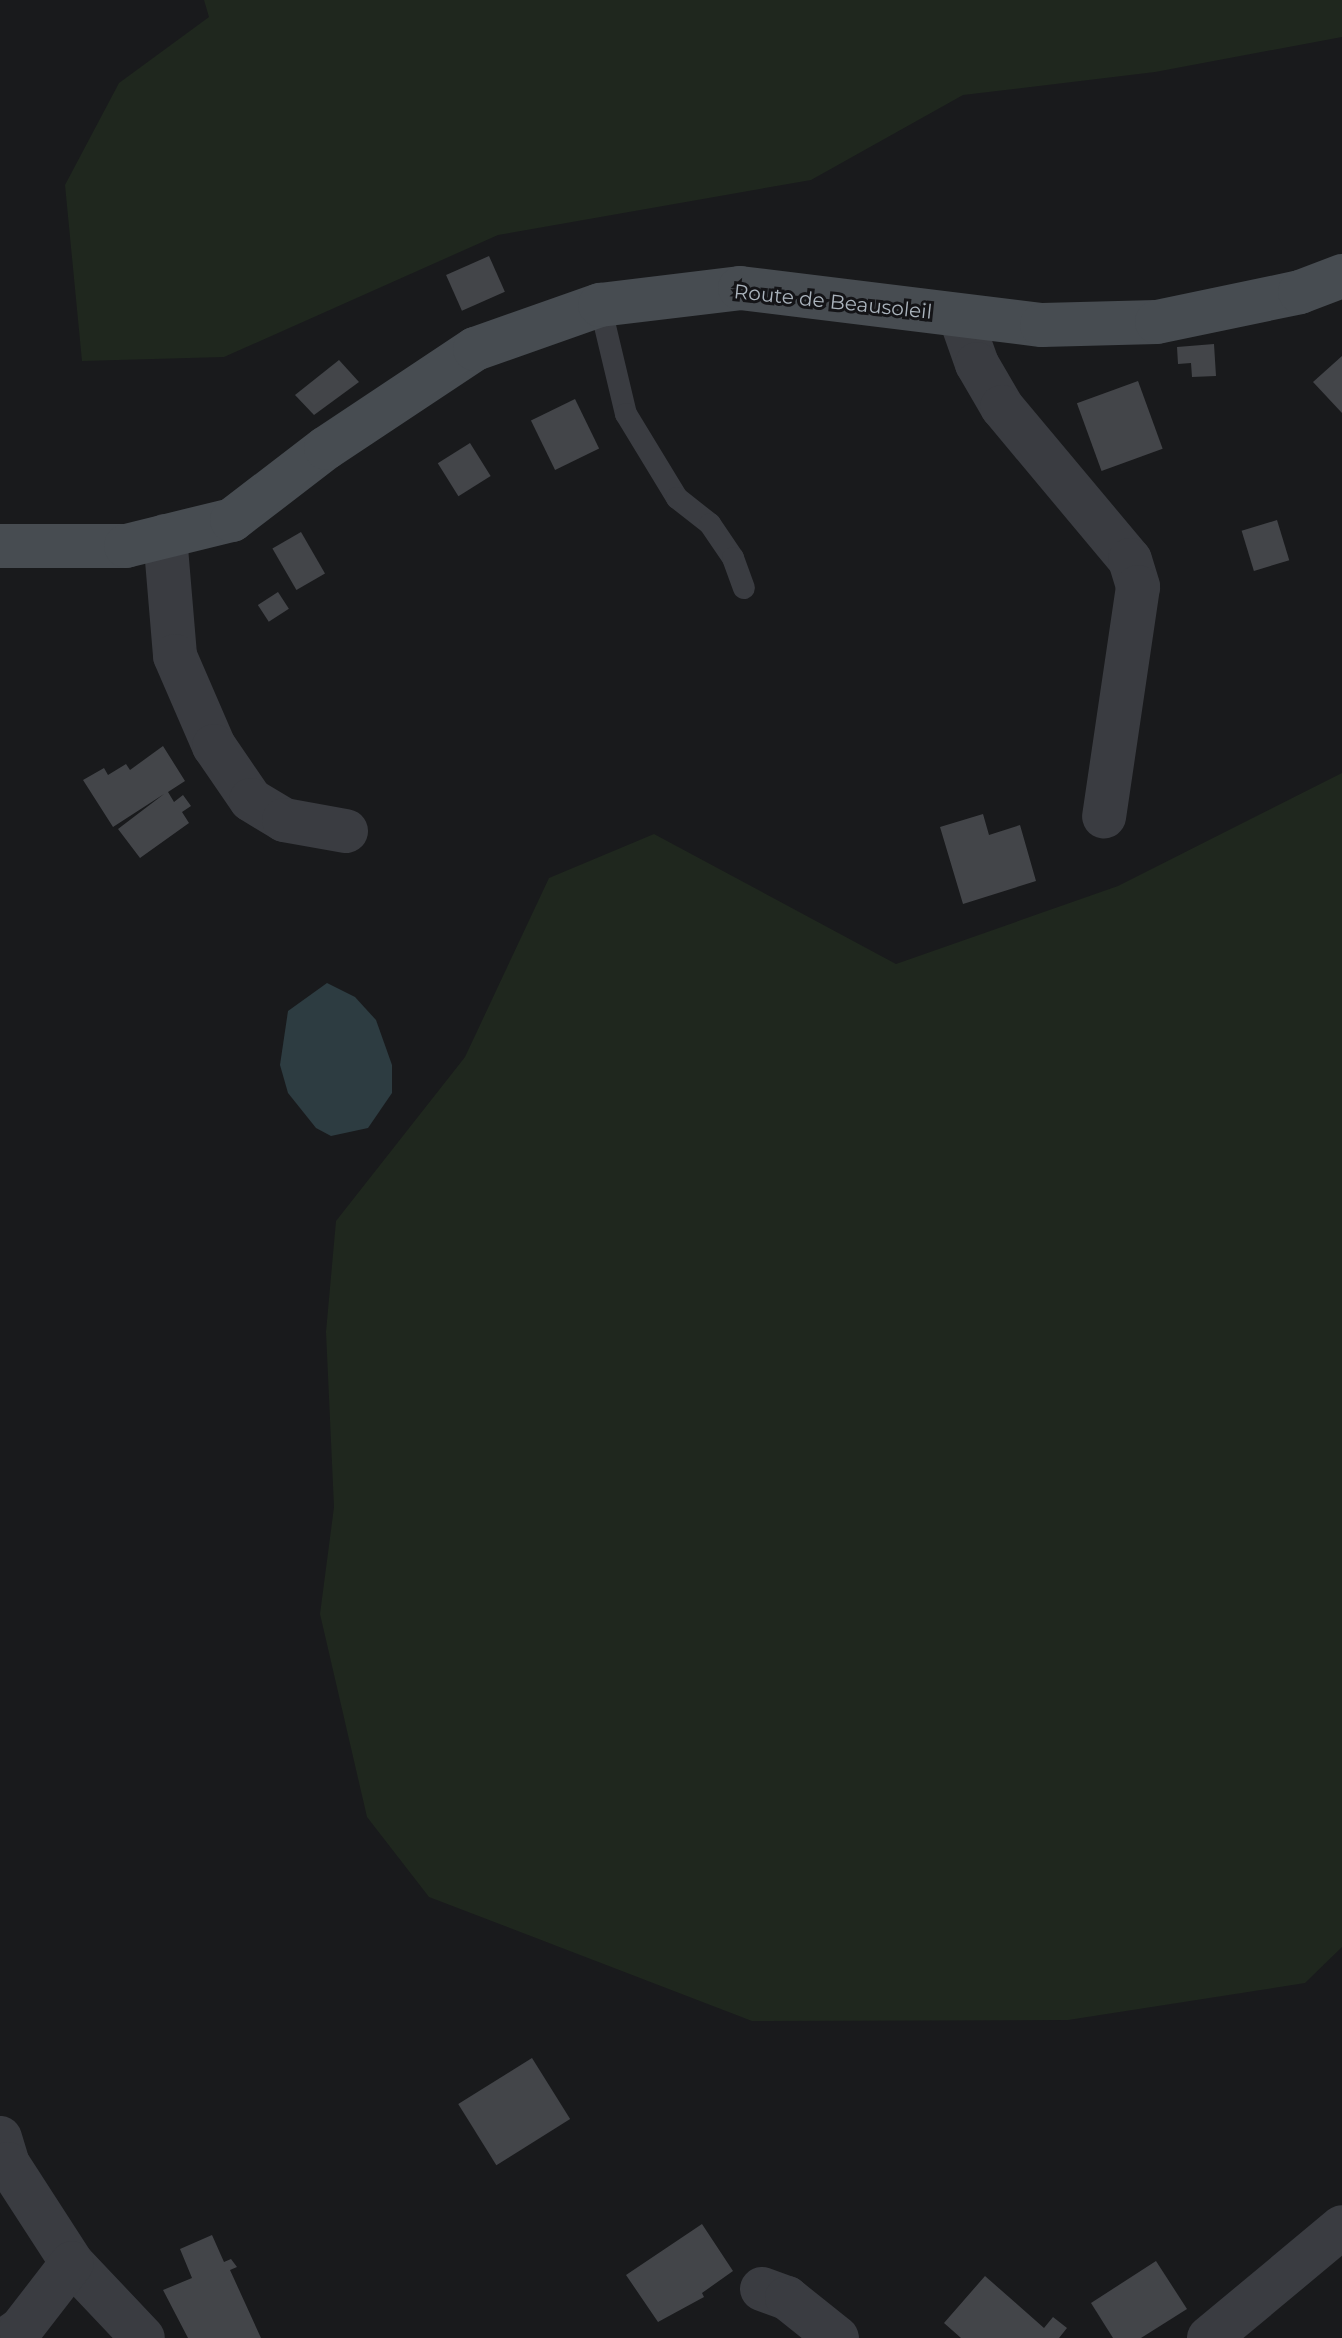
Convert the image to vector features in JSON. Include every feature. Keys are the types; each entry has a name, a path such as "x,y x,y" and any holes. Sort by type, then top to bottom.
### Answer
{"street":[{"name":"Route de Beausoleil","path":"0,546 126,546 232,520 326,448 475,349 600,305 740,288 1042,325 1157,322 1300,292 1342,276"},
{"path":"960,316 977,364 1002,407 1130,560 1138,587 1104,817"},
{"path":"165,536 175,656 214,746 251,800 284,820 346,831"},
{"path":"0,2138 8,2164 72,2263 143,2338"},
{"path":"1209,2338 1342,2227"},
{"path":"8,2338 21,2329 72,2263"},
{"path":"762,2289 787,2298 837,2338"}],"lane":[{"path":"600,305 626,414 677,498 710,524 733,558 744,588"}],"shaded area":[{"path":"204,0 1342,0 1342,37 1155,72 963,95 811,180 498,235 224,357 82,361 65,185 119,83 209,17"},
{"path":"1342,773 1342,1947 1305,1983 1068,2020 752,2021 429,1897 367,1817 320,1614 334,1507 326,1332 336,1221 465,1057 549,878 654,834 896,964 1118,886"},
{"path":"327,983 355,997 376,1020 392,1065 392,1093 368,1128 331,1136 316,1128 288,1093 280,1065 288,1011"}],"building":[{"path":"489,256 505,292 462,311 446,275"},
{"path":"1214,344 1216,376 1192,377 1191,363 1178,364 1177,347"},
{"path":"1342,356 1342,413 1313,382"},
{"path":"339,360 359,382 314,415 295,395"},
{"path":"1138,381 1163,449 1102,471 1077,403"},
{"path":"575,399 599,448 555,470 531,420"},
{"path":"470,443 491,476 458,496 438,463"},
{"path":"1277,520 1289,560 1254,571 1242,531"},
{"path":"301,532 325,574 296,590 272,548"},
{"path":"278,592 289,609 269,622 258,605"},
{"path":"163,746 185,781 168,792 174,802 183,795 191,806 182,812 189,823 140,858 118,829 164,794 113,827 83,780 104,768 108,775 126,764 130,770"},
{"path":"983,814 989,835 1020,825 1036,881 963,904 940,827"},
{"path":"532,2058 570,2119 496,2165 458,2104"},
{"path":"702,2224 733,2271 702,2293 704,2297 658,2322 626,2275"},
{"path":"212,2235 224,2262 231,2259 237,2267 230,2270 261,2338 188,2338 163,2290 192,2278 180,2249"},
{"path":"1156,2261 1187,2309 1141,2338 1113,2338 1091,2303"},
{"path":"985,2276 1044,2328 1053,2317 1067,2328 1059,2338 961,2338 944,2323"}]}
